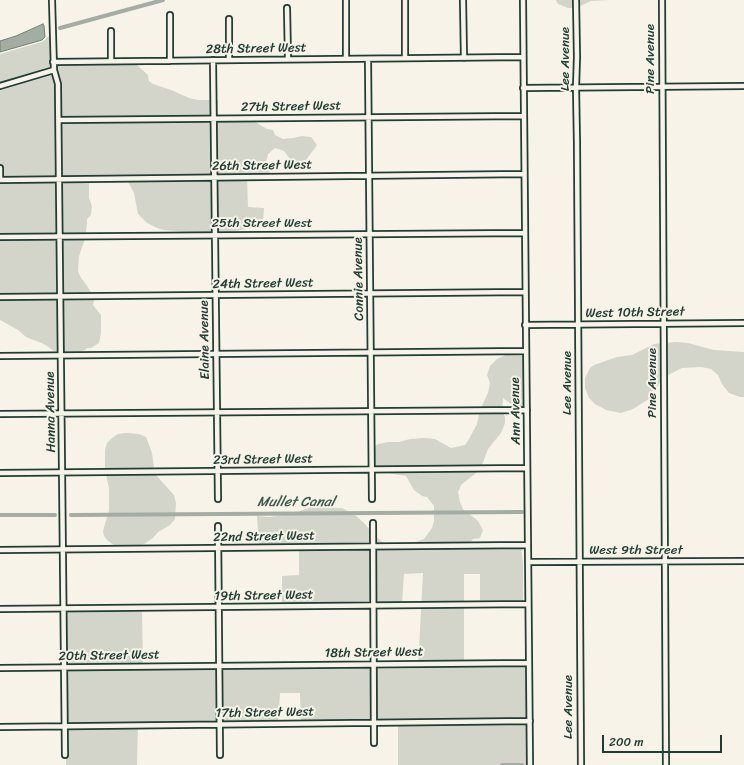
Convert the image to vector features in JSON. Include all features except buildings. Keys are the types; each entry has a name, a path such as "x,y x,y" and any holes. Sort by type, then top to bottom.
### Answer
{"street":[{"path":"0,86 54,70 52,0"},
{"path":"346,0 346,59"},
{"path":"405,0 405,58"},
{"path":"463,0 464,58"},
{"name":"Ann Avenue","path":"523,0 530,765"},
{"name":"Lee Avenue","path":"576,0 581,765"},
{"name":"Pine Avenue","path":"662,0 666,765"},
{"path":"287,8 288,59"},
{"path":"170,15 170,61"},
{"path":"229,19 229,60"},
{"path":"111,31 112,61"},
{"name":"28th Street West","path":"53,62 523,57"},
{"name":"Connie Avenue","path":"368,59 372,499"},
{"name":"Elaine Avenue","path":"213,60 218,499"},
{"name":"Hanna Avenue","path":"54,70 58,84 59,120 65,755"},
{"path":"524,88 744,86"},
{"name":"27th Street West","path":"59,120 524,116"},
{"path":"0,168 0,180"},
{"name":"26th Street West","path":"0,180 524,174"},
{"name":"25th Street West","path":"0,237 525,233"},
{"name":"24th Street West","path":"0,297 525,292"},
{"name":"West 10th Street","path":"526,325 744,323"},
{"path":"0,356 526,351"},
{"path":"0,414 527,410"},
{"name":"23rd Street West","path":"0,473 527,468"},
{"path":"372,523 374,743"},
{"path":"218,526 220,754"},
{"name":"22nd Street West","path":"0,550 528,545"},
{"name":"West 9th Street","path":"528,562 744,561"},
{"name":"19th Street West","path":"0,609 528,604"},
{"name":"18th Street West","path":"219,666 529,662"},
{"name":"20th Street West","path":"0,668 219,666"},
{"name":"17th Street West","path":"0,727 530,721"}],"shaded area":[{"path":"556,0 611,0 591,1 576,8 568,8 558,4"},
{"path":"43,24 45,37 42,40 0,52 0,41 16,36"},
{"path":"51,36 57,48 57,55 63,65 104,62 137,65 148,75 149,81 153,84 189,98 198,100 218,100 218,119 254,119 257,123 267,129 273,130 275,135 283,139 302,136 311,137 317,145 306,160 297,164 290,159 284,151 275,148 268,154 266,168 271,176 247,177 248,207 264,208 263,222 258,227 229,232 222,231 197,233 157,228 147,223 138,214 134,193 126,178 89,175 87,182 89,182 89,198 92,206 91,215 87,219 85,239 79,256 78,271 91,292 94,300 93,305 101,315 101,333 99,343 91,348 78,352 54,351 44,344 26,337 18,330 0,320 0,54 42,42 47,37"},
{"path":"676,342 688,343 714,350 744,352 744,397 729,393 722,384 718,375 711,369 701,367 682,368 670,374 661,381 649,399 633,409 621,413 606,410 595,404 589,398 585,388 585,378 590,368 594,365 617,357 632,355 654,344"},
{"path":"506,355 523,356 523,360 525,362 527,411 518,409 503,398 502,411 505,417 505,423 501,433 488,449 482,465 476,473 461,485 458,492 463,509 478,521 483,530 480,538 473,539 469,544 511,549 521,544 523,564 523,600 480,600 480,574 464,574 464,666 529,665 530,765 398,765 398,721 301,722 300,693 280,693 278,725 138,725 137,765 66,765 65,609 142,612 143,666 373,669 418,668 423,573 404,574 402,603 282,605 282,576 299,575 299,544 259,544 257,516 269,517 292,514 311,507 342,508 355,515 385,544 410,544 424,539 432,528 434,521 434,506 427,497 422,496 414,490 406,476 381,472 371,463 368,451 378,444 424,438 435,439 451,448 465,445 477,424 480,410 488,393 490,383 487,375 490,366 497,359"},
{"path":"118,434 139,434 146,437 152,453 155,474 174,495 176,503 175,519 170,525 158,532 153,538 144,544 134,546 114,545 107,540 103,531 109,510 109,488 105,470 105,450 107,443 112,438"}],"waterway":[{"path":"60,28 163,0"},
{"name":"Mullet Canal","path":"71,515 522,512"},
{"name":"Mullet Canal","path":"0,515 55,515"},
{"path":"502,765 522,765"}]}
